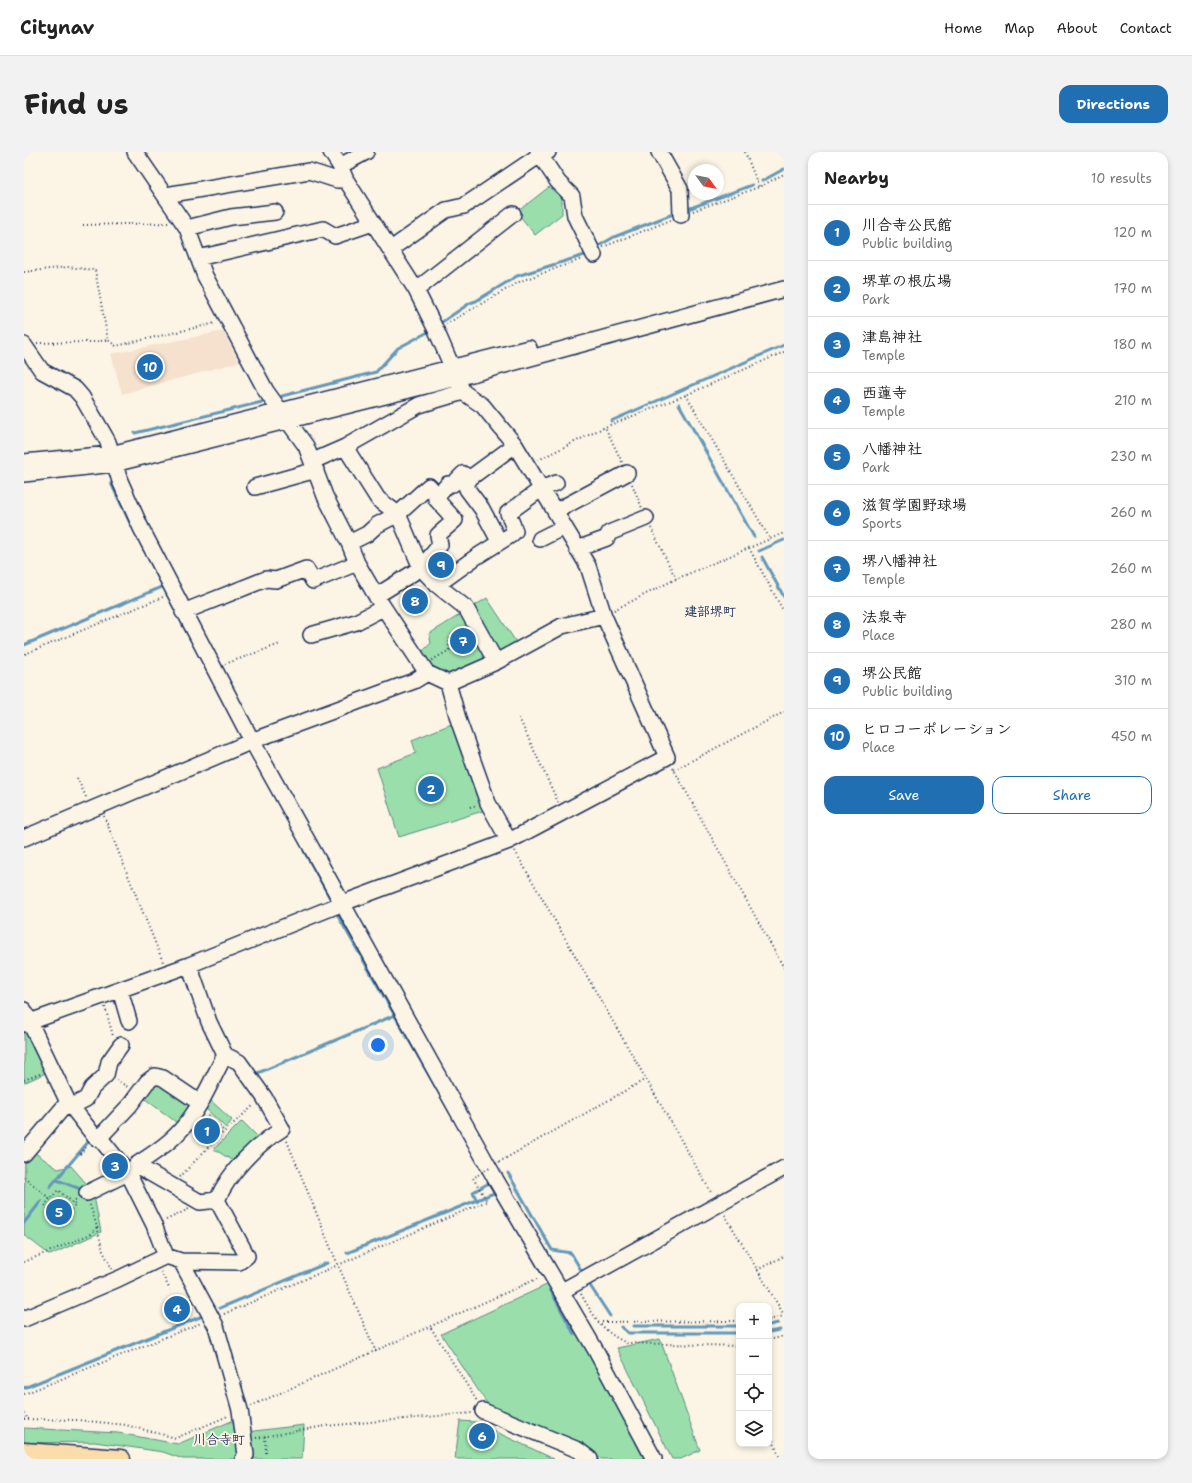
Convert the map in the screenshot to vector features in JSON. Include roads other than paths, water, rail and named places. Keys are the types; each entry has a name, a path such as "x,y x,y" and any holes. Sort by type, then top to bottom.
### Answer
{"main road":[{"path":"24,1452 121,1459"}],"street":[{"path":"135,152 166,195 185,226 205,276 266,391 306,446 315,465 325,496 349,543 357,563 379,602 425,670 448,683 459,722 488,803 509,841"},
{"path":"217,1200 200,1202 132,1169 98,1139 70,1104 26,1018 102,996 189,966 343,903 509,841 667,757 604,616 588,566 515,445 483,406 463,392 436,330 416,290 346,180 340,166 331,152"},
{"path":"340,166 366,152"},
{"path":"659,152 680,188 681,215"},
{"path":"391,249 446,210 464,206 542,153 558,182 572,196 575,216 594,255"},
{"path":"166,195 309,171 337,180 346,180"},
{"path":"185,226 231,217 275,212"},
{"path":"416,290 513,214"},
{"path":"198,258 323,229 335,236 373,223"},
{"path":"455,373 784,281"},
{"path":"24,474 112,459 784,289"},
{"path":"28,344 42,371 75,389 82,397 106,437 112,459 141,528 183,612 215,668 252,741 496,1180 551,1273 568,1287 595,1349 654,1459"},
{"path":"255,487 315,465 419,405 463,392"},
{"path":"499,541 482,509 466,486 470,478 515,445"},
{"path":"345,447 378,500 398,514 421,568 437,585 466,608 496,662"},
{"path":"24,462 112,459"},
{"path":"556,511 627,473"},
{"path":"311,635 356,622 421,568 440,545 438,535 455,520 436,499 448,484 453,484 463,474 470,478"},
{"path":"437,585 515,531 508,513 541,490 556,483"},
{"path":"349,543 367,534 377,525 398,514 429,486 438,496"},
{"path":"577,549 607,538 609,533 646,518"},
{"path":"540,539 564,526"},
{"path":"183,612 266,579 276,580 306,569 313,581 357,563"},
{"path":"448,683 496,662 562,626 604,616"},
{"path":"24,838 252,741 414,681 425,670"},
{"path":"189,966 209,1022 225,1055 239,1062 264,1097 282,1129 243,1161 223,1187 217,1200"},
{"path":"120,990 128,1021"},
{"path":"24,1154 70,1104 86,1099 92,1088 106,1075 109,1062 117,1042"},
{"path":"87,1193 132,1169 160,1150 179,1132 199,1104 225,1055"},
{"path":"98,1139 130,1105 138,1092 147,1082 155,1076 163,1078 199,1104"},
{"path":"568,1287 784,1168"},
{"path":"132,1169 154,1225 161,1258"},
{"path":"24,1319 118,1279 161,1258 181,1261 239,1262 247,1256 217,1200"},
{"path":"181,1261 216,1326 240,1410 246,1455 243,1459"},
{"path":"483,1411 578,1450 590,1459"}],"waterway":[{"path":"762,181 784,169"},
{"path":"688,209 752,185"},
{"path":"595,248 614,237 673,214"},
{"path":"442,322 470,303 476,301 517,276 588,254"},
{"path":"282,396 376,372 398,348 430,331"},
{"path":"611,421 784,345"},
{"path":"135,433 262,402"},
{"path":"679,404 754,537"},
{"path":"111,483 130,523"},
{"path":"759,551 784,540"},
{"path":"141,544 191,640"},
{"path":"762,557 784,597"},
{"path":"24,645 162,587"},
{"path":"304,851 331,900 329,901"},
{"path":"338,916 455,1121"},
{"path":"253,1075 395,1015"},
{"path":"50,1187 89,1141"},
{"path":"508,1173 552,1250 571,1253 581,1270"},
{"path":"57,1180 83,1190"},
{"path":"477,1201 473,1192 489,1183"},
{"path":"490,1184 541,1272"},
{"path":"347,1253 494,1193"},
{"path":"24,1223 41,1201"},
{"path":"220,1308 327,1263"},
{"path":"589,1284 610,1316"},
{"path":"550,1289 574,1334"},
{"path":"24,1388 200,1317"},
{"path":"772,1324 778,1323"},
{"path":"634,1326 736,1326"},
{"path":"621,1327 628,1333 736,1333"},
{"path":"772,1331 780,1330"}],"place":[{"name":"ヒロコーポレーション","path":"150,367"},
{"name":"堺公民館","path":"441,565"},
{"name":"法泉寺","path":"415,601"},
{"name":"堺八幡神社","path":"463,641"},
{"name":"堺草の根広場","path":"431,789"},
{"name":"川合寺公民館","path":"207,1131"},
{"name":"津島神社","path":"115,1166"},
{"name":"八幡神社","path":"59,1212"},
{"name":"西蓮寺","path":"177,1309"},
{"name":"滋賀学園野球場","path":"482,1436"}],"district":[{"name":"建部堺町","path":"710,611"},
{"name":"川合寺町","path":"219,1439"}]}
